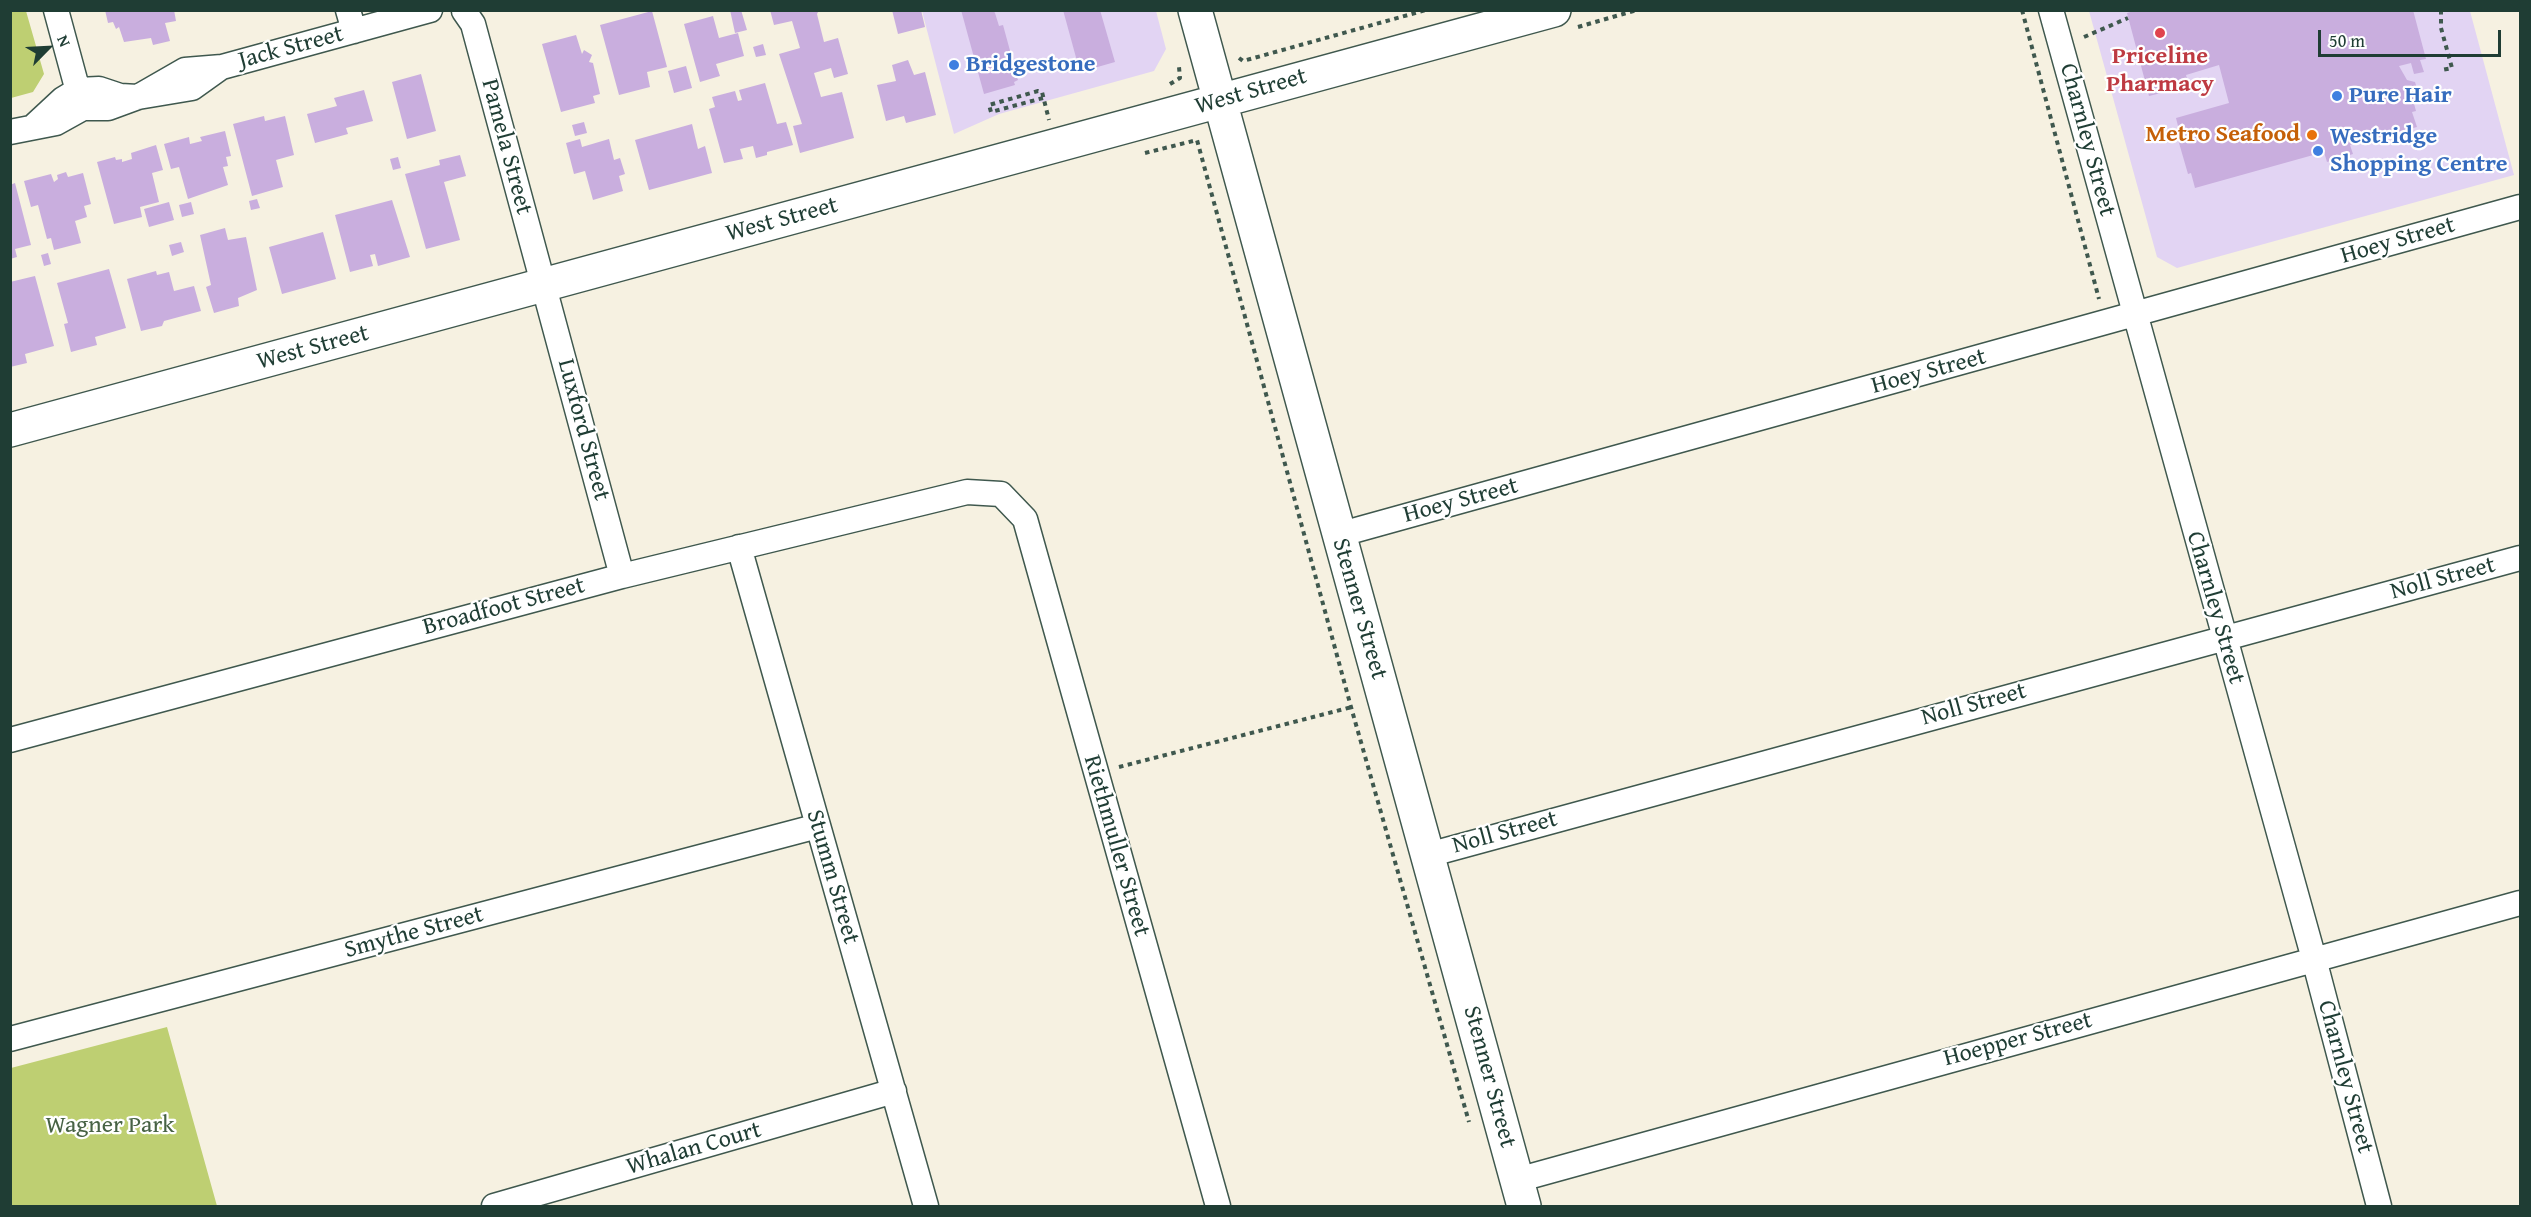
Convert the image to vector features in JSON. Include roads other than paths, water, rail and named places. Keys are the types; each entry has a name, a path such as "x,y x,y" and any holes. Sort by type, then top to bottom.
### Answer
{"main road":[{"name":"Stenner Street","path":"1195,10 1521,1193"},
{"name":"West Street","path":"10,430 1554,10"}],"street":[{"path":"56,10 81,99"},
{"name":"Jack Street","path":"10,132 35,125 56,123 81,99 108,108 138,97 185,70 222,67 351,21 430,10"},
{"name":"Charnley Street","path":"2051,10 2223,638 2314,959 2379,1206"},
{"name":"Pamela Street","path":"464,11 473,24 544,285"},
{"name":"Hoey Street","path":"1338,535 2520,207"},
{"name":"Luxford Street","path":"544,285 622,576"},
{"name":"Broadfoot Street","path":"10,740 622,576 968,492 1001,494"},
{"name":"Riethmuller Street","path":"1001,494 1024,519 1218,1206"},
{"name":"Stumm Street","path":"739,547 926,1206"},
{"name":"Noll Street","path":"1428,855 2520,558"},
{"name":"Smythe Street","path":"10,1039 818,826"},
{"name":"Hoepper Street","path":"1521,1193 2314,959 2520,903"},
{"name":"Whalan Court","path":"494,1206 894,1091"}],"place":[{"name":"Priceline Pharmacy","path":"2160,33"},
{"name":"Bridgestone","path":"954,65"},
{"name":"Pure Hair","path":"2337,96"},
{"name":"Metro Seafood","path":"2312,135"},
{"name":"Westridge Shopping Centre","path":"2318,151"}],"park label":[{"name":"Wagner Park","path":"110,1126"}]}
